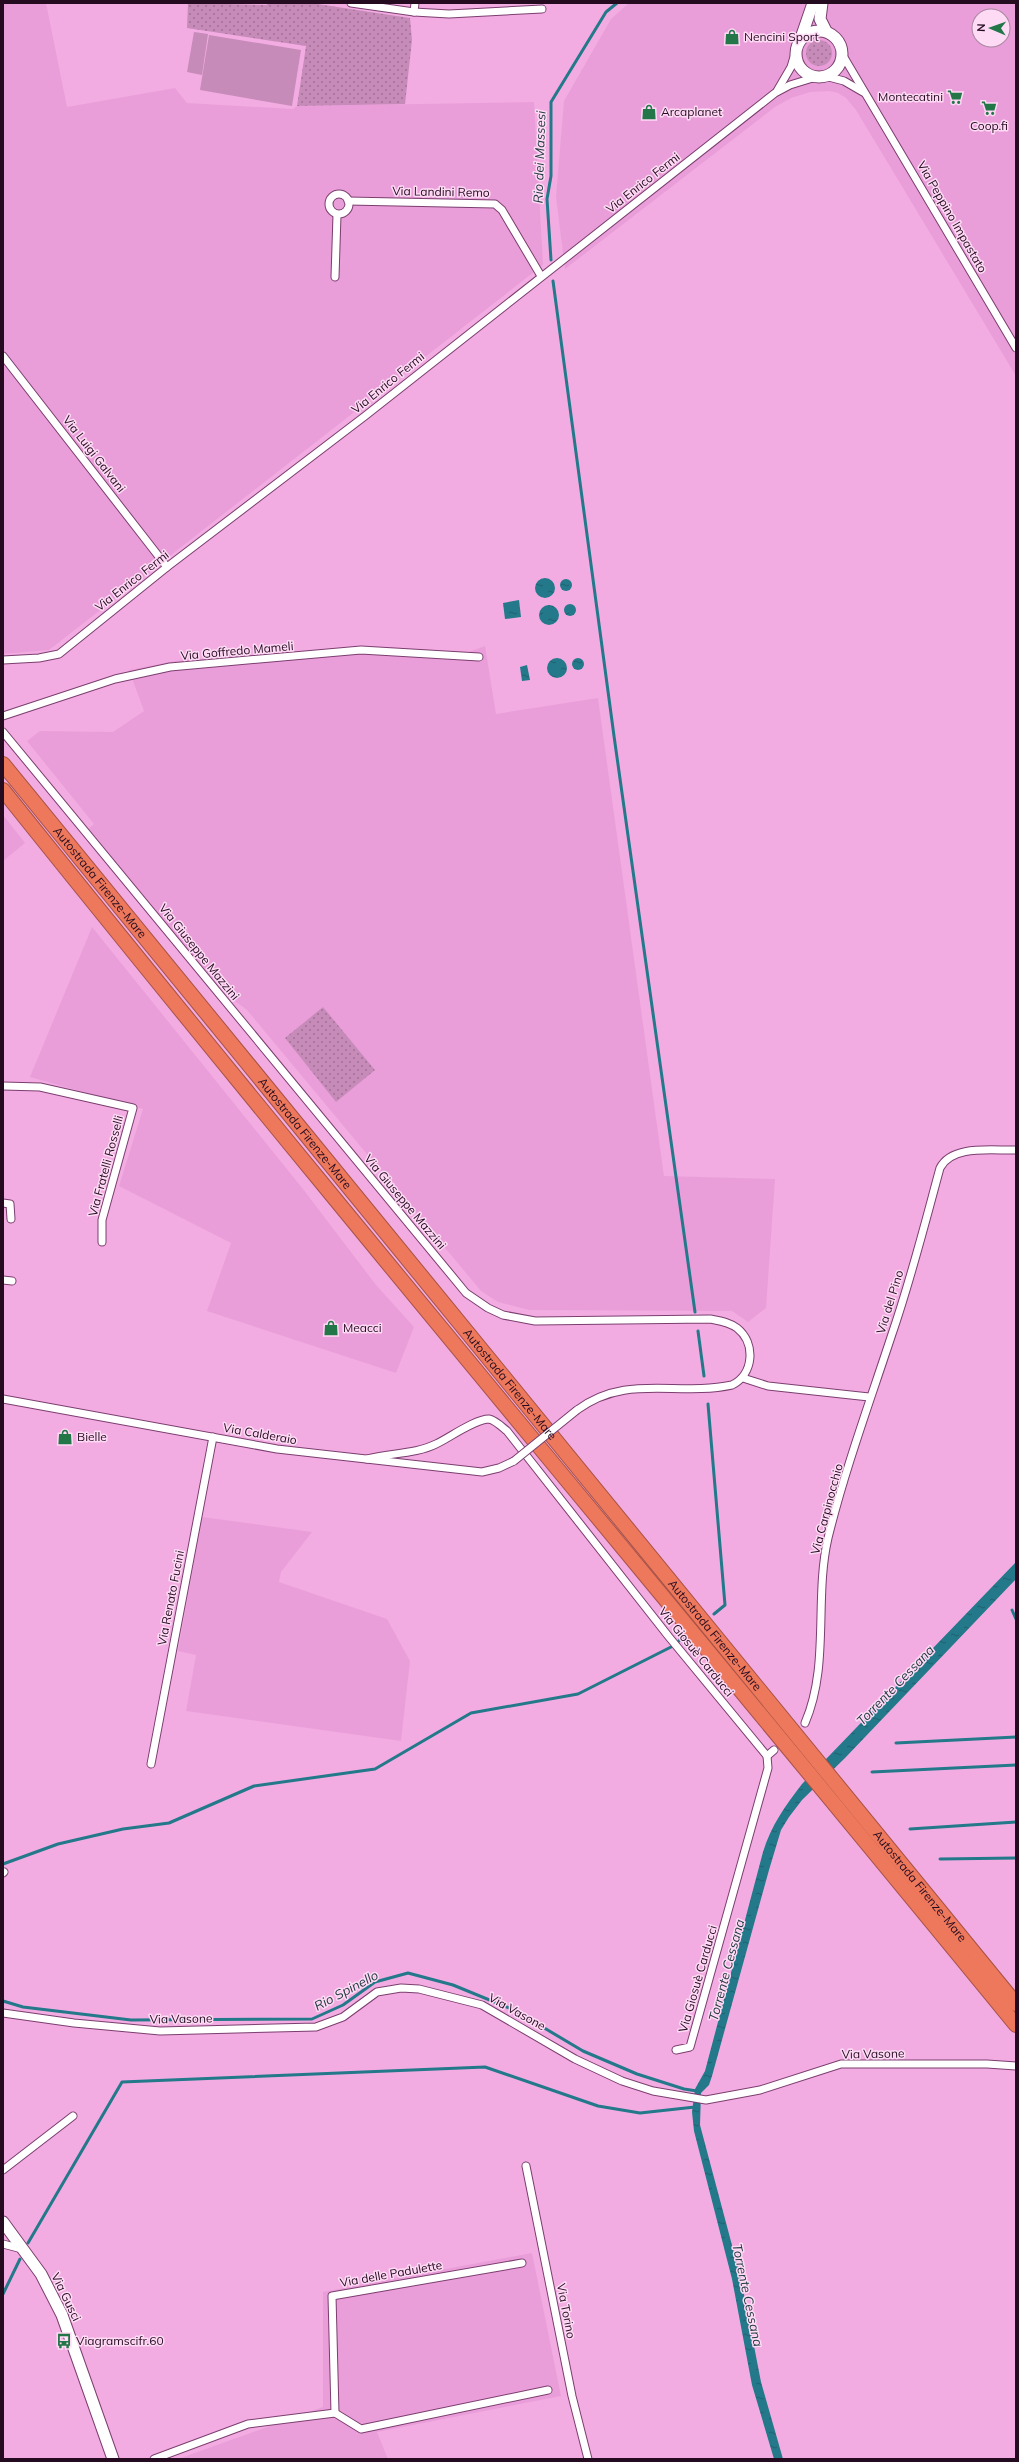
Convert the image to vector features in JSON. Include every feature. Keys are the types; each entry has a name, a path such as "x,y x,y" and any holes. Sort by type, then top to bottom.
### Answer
{"highway":[{"name":"Autostrada Firenze-Mare","path":"3,764 814,1768"},
{"name":"Autostrada Firenze-Mare","path":"3,790 179,1010 828,1785 1016,2004"},
{"name":"Autostrada Firenze-Mare","path":"828,1785 1016,2025"}],"street":[{"path":"351,3 414,12 474,13 542,9"},
{"path":"414,12 415,3"},
{"path":"775,94 789,71 813,3"},
{"path":"775,94 790,85 821,77 837,70 842,54 839,41 826,31 820,19 822,3"},
{"path":"826,31 813,31 798,45 797,61 800,68 809,75 849,83 868,97"},
{"name":"Via Peppino Impastato","path":"842,54 1016,348"},
{"name":"Via Enrico Fermi","path":"3,660 39,658 58,654 167,567 366,416 541,276 775,94"},
{"path":"340,194 348,201 347,210 337,215 332,212 328,206 331,197 340,194"},
{"name":"Via Landini Remo","path":"348,201 495,204 502,210 541,276"},
{"path":"335,277 337,215"},
{"name":"Via Luigi Galvani","path":"3,356 167,567"},
{"name":"Via Goffredo Mameli","path":"3,716 115,680 170,668 361,650 479,657"},
{"name":"Via Giuseppe Mazzini","path":"3,732 466,1293 488,1308 504,1315 535,1321 703,1319 725,1322 743,1334 749,1348 749,1364 743,1378"},
{"name":"Via Fratelli Rosselli","path":"3,1086 40,1087 133,1108 102,1220 102,1242"},
{"name":"Via del Pino","path":"869,1397 892,1334 943,1163 952,1155 958,1153 1016,1150"},
{"path":"3,1203 10,1204 11,1219"},
{"path":"3,1280 12,1281"},
{"path":"743,1378 768,1386 869,1397"},
{"name":"Via Calderaio","path":"3,1399 299,1452 482,1472 499,1468 514,1461 576,1410 594,1398 619,1389 725,1386 743,1378"},
{"name":"Via Carpinocchio","path":"805,1723 809,1714 820,1653 821,1585 827,1546 869,1397"},
{"name":"Via Giosuè Carducci","path":"367,1459 390,1453 416,1451 435,1445 483,1420 495,1422 507,1431 669,1637 767,1756 768,1768 690,2047 676,2050"},
{"name":"Via Renato Fucini","path":"151,1764 213,1437"},
{"path":"767,1756 774,1750"},
{"name":"Via Vasone","path":"3,2012 74,2023 160,2031 316,2027 343,2017 377,1992 401,1988 419,1989 482,2005 575,2059 622,2081 653,2091 706,2100 760,2090 841,2064 987,2064 1016,2066"},
{"path":"3,2170 73,2116"},
{"name":"Via Torino","path":"526,2166 572,2396 588,2459"},
{"name":"Via Gusci","path":"3,2223 41,2274 62,2315 113,2459"},
{"path":"3,2244 22,2249"},
{"name":"Via delle Padulette","path":"335,2413 332,2296 522,2263"},
{"path":"154,2459 248,2424 335,2413 361,2429 548,2390"}],"shaded area":[{"path":"3,3 46,3 67,107 175,88 187,103 293,109 297,106 534,102 543,265 49,650 3,654"},
{"path":"188,3 267,5 267,3 311,3 410,18 412,40 405,104 297,106 306,46 187,28"},
{"path":"629,3 1016,3 1016,376 856,110 846,98 838,93 829,91 810,92 791,98 775,107 565,269 556,197 564,101 611,19"},
{"path":"194,32 208,34 202,75 187,72"},
{"path":"209,35 301,50 292,106 200,90"},
{"path":"819,40 828,44 832,53 828,62 819,66 810,62 806,53 810,44"},
{"path":"485,646 496,714 598,698 664,1176 775,1179 766,1308 748,1322 732,1311 529,1310 498,1302 481,1291 247,1010 224,993 88,829 94,824 27,741 40,731 113,732 144,711 129,670 175,661 334,649 388,647 466,653"},
{"path":"3,815 25,843 3,861"},
{"path":"92,927 303,1189 376,1285 414,1327 396,1373 207,1311 231,1243 119,1186 143,1109 30,1077"},
{"path":"323,1007 375,1070 336,1102 285,1038"},
{"path":"202,1517 312,1532 281,1572 279,1582 387,1619 410,1661 401,1741 186,1711 196,1655 178,1651"},
{"path":"532,2253 561,2396 377,2432 388,2459 178,2459 323,2407 323,2292"}],"water":[{"path":"545,578 552,581 555,588 552,595 545,598 538,595 535,588 538,581"},
{"path":"564,579 568,579 572,585 568,591 564,591 560,587 560,583"},
{"path":"519,600 521,617 505,619 503,603"},
{"path":"568,604 572,604 576,610 572,616 568,616 564,612 564,608"},
{"path":"549,605 556,608 559,615 556,622 549,625 542,622 539,615 542,608"},
{"path":"557,658 564,661 567,668 564,675 557,678 550,675 547,668 550,661"},
{"path":"576,658 580,658 584,664 580,670 576,670 572,666 572,662"},
{"path":"527,665 530,680 522,681 520,667"},
{"path":"1016,1562 1016,1579 845,1758 802,1800 781,1830 712,2076 709,2085 701,2093 700,2125 741,2279 761,2382 783,2459 774,2459 752,2385 732,2279 694,2131 692,2112 695,2089 705,2071 763,1852 779,1816 802,1784"}],"waterway":[{"name":"Rio dei Massesi","path":"551,260 547,199 551,176 551,102 606,12 617,3"},
{"path":"553,281 614,736 695,1312"},
{"path":"698,1331 704,1376"},
{"path":"708,1404 725,1605 714,1614"},
{"path":"1012,1610 1016,1619"},
{"path":"679,1641 684,1637"},
{"path":"3,1864 58,1844 123,1829 169,1823 254,1786 375,1769 471,1713 578,1694 671,1647"},
{"path":"896,1743 1016,1737"},
{"path":"872,1772 1016,1765"},
{"path":"910,1829 1016,1822"},
{"path":"940,1859 1016,1858"},
{"name":"Rio Spinello","path":"3,2001 23,2007 131,2020 312,2019 343,2005 375,1982 408,1973 453,1985 514,2010 583,2051 637,2074 684,2089 697,2091"},
{"path":"28,2243 122,2082 485,2067 598,2106 640,2113 695,2107"},
{"path":"3,2294 20,2259"}],"place":[{"name":"Nencini Sport","path":"732,37"},
{"name":"Montecatini","path":"955,97"},
{"name":"Coop.fi","path":"989,108"},
{"name":"Arcaplanet","path":"649,112"},
{"name":"Meacci","path":"331,1328"},
{"name":"Bielle","path":"65,1437"},
{"name":"Viagramscifr.60","path":"64,2341"}],"water label":[{"name":"Torrente Cessana","path":"895,1685"},
{"name":"Torrente Cessana","path":"726,1970"},
{"name":"Torrente Cessana","path":"748,2295"}]}
